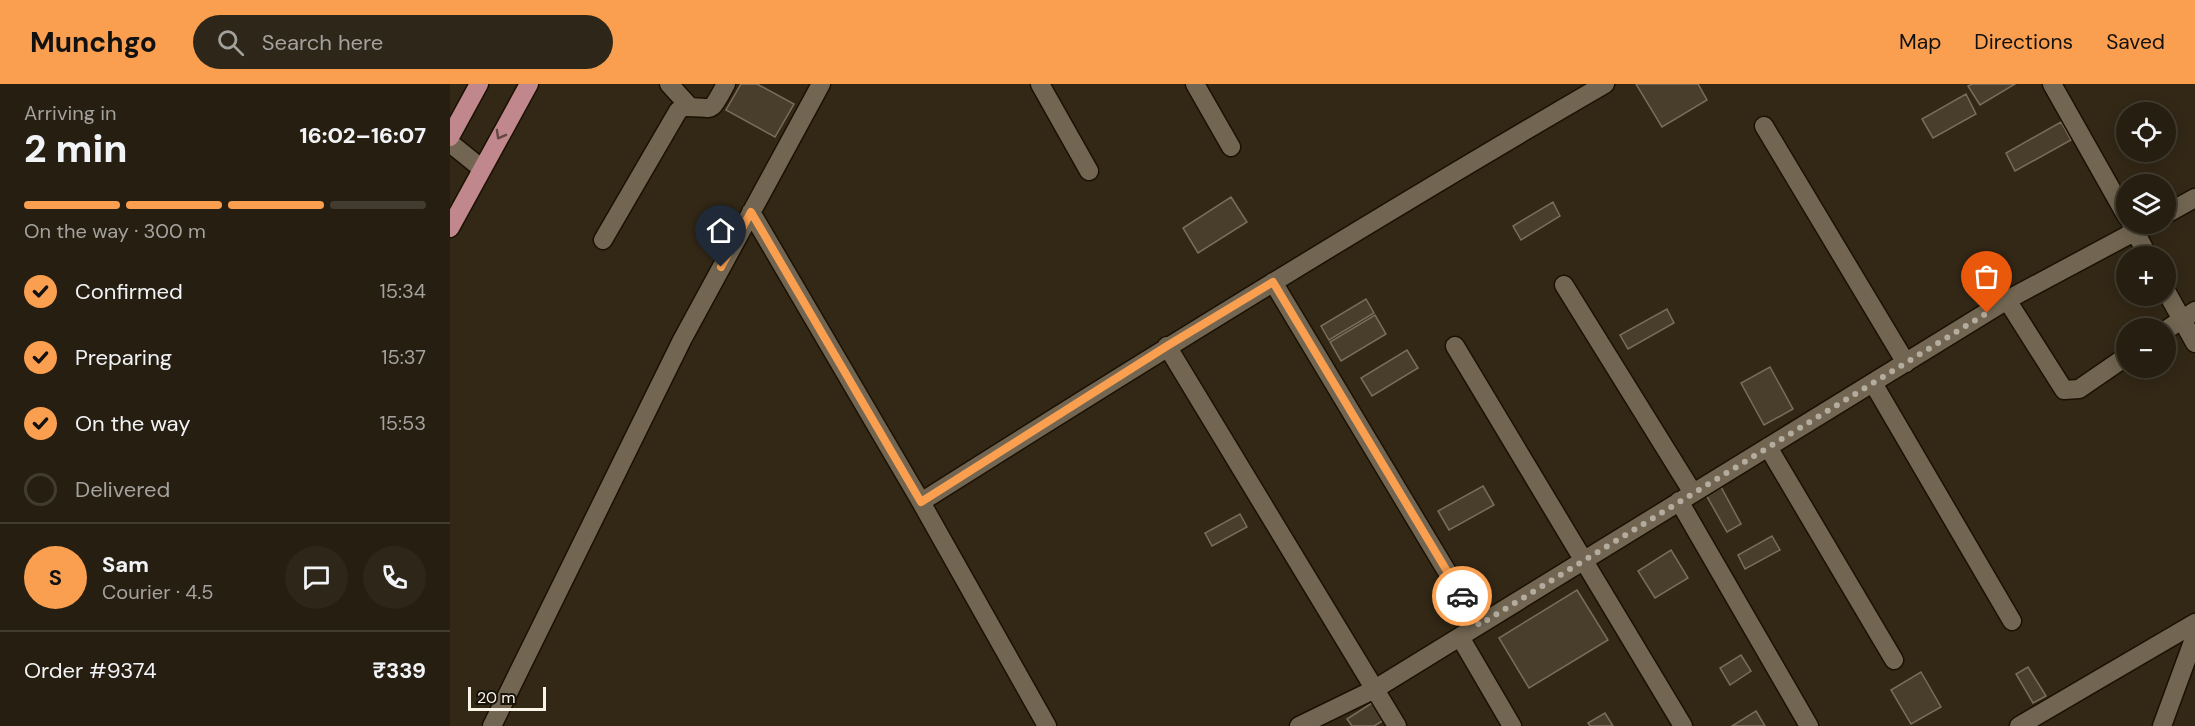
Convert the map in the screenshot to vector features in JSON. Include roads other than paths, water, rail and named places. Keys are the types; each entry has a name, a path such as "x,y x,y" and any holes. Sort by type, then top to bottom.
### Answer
{"main road":[{"path":"450,137 479,84"},
{"path":"450,228 529,84"}],"street":[{"path":"669,84 690,107"},
{"path":"603,240 675,115 683,107 710,109 726,84"},
{"path":"492,726 682,340 820,84"},
{"path":"1040,84 1089,171"},
{"path":"1195,84 1231,147"},
{"path":"921,502 1167,346 1464,165 1605,84"},
{"path":"2052,84 2116,191"},
{"path":"1764,126 1906,363"},
{"path":"450,143 481,168"},
{"path":"2176,208 2195,198"},
{"path":"751,212 921,502 1047,726"},
{"path":"1299,726 1374,689 2007,300 2119,234"},
{"path":"1273,282 1479,625"},
{"path":"1564,285 1686,497 1809,726"},
{"path":"2007,300 2064,390 2079,389 2116,364"},
{"path":"2174,306 2195,343"},
{"path":"1167,346 1397,726"},
{"path":"1455,346 1683,726"},
{"path":"1873,383 2012,621"},
{"path":"1768,447 1894,660"},
{"path":"2019,726 2195,624"},
{"path":"2162,726 2195,636"},
{"path":"1460,637 1512,726"}]}
